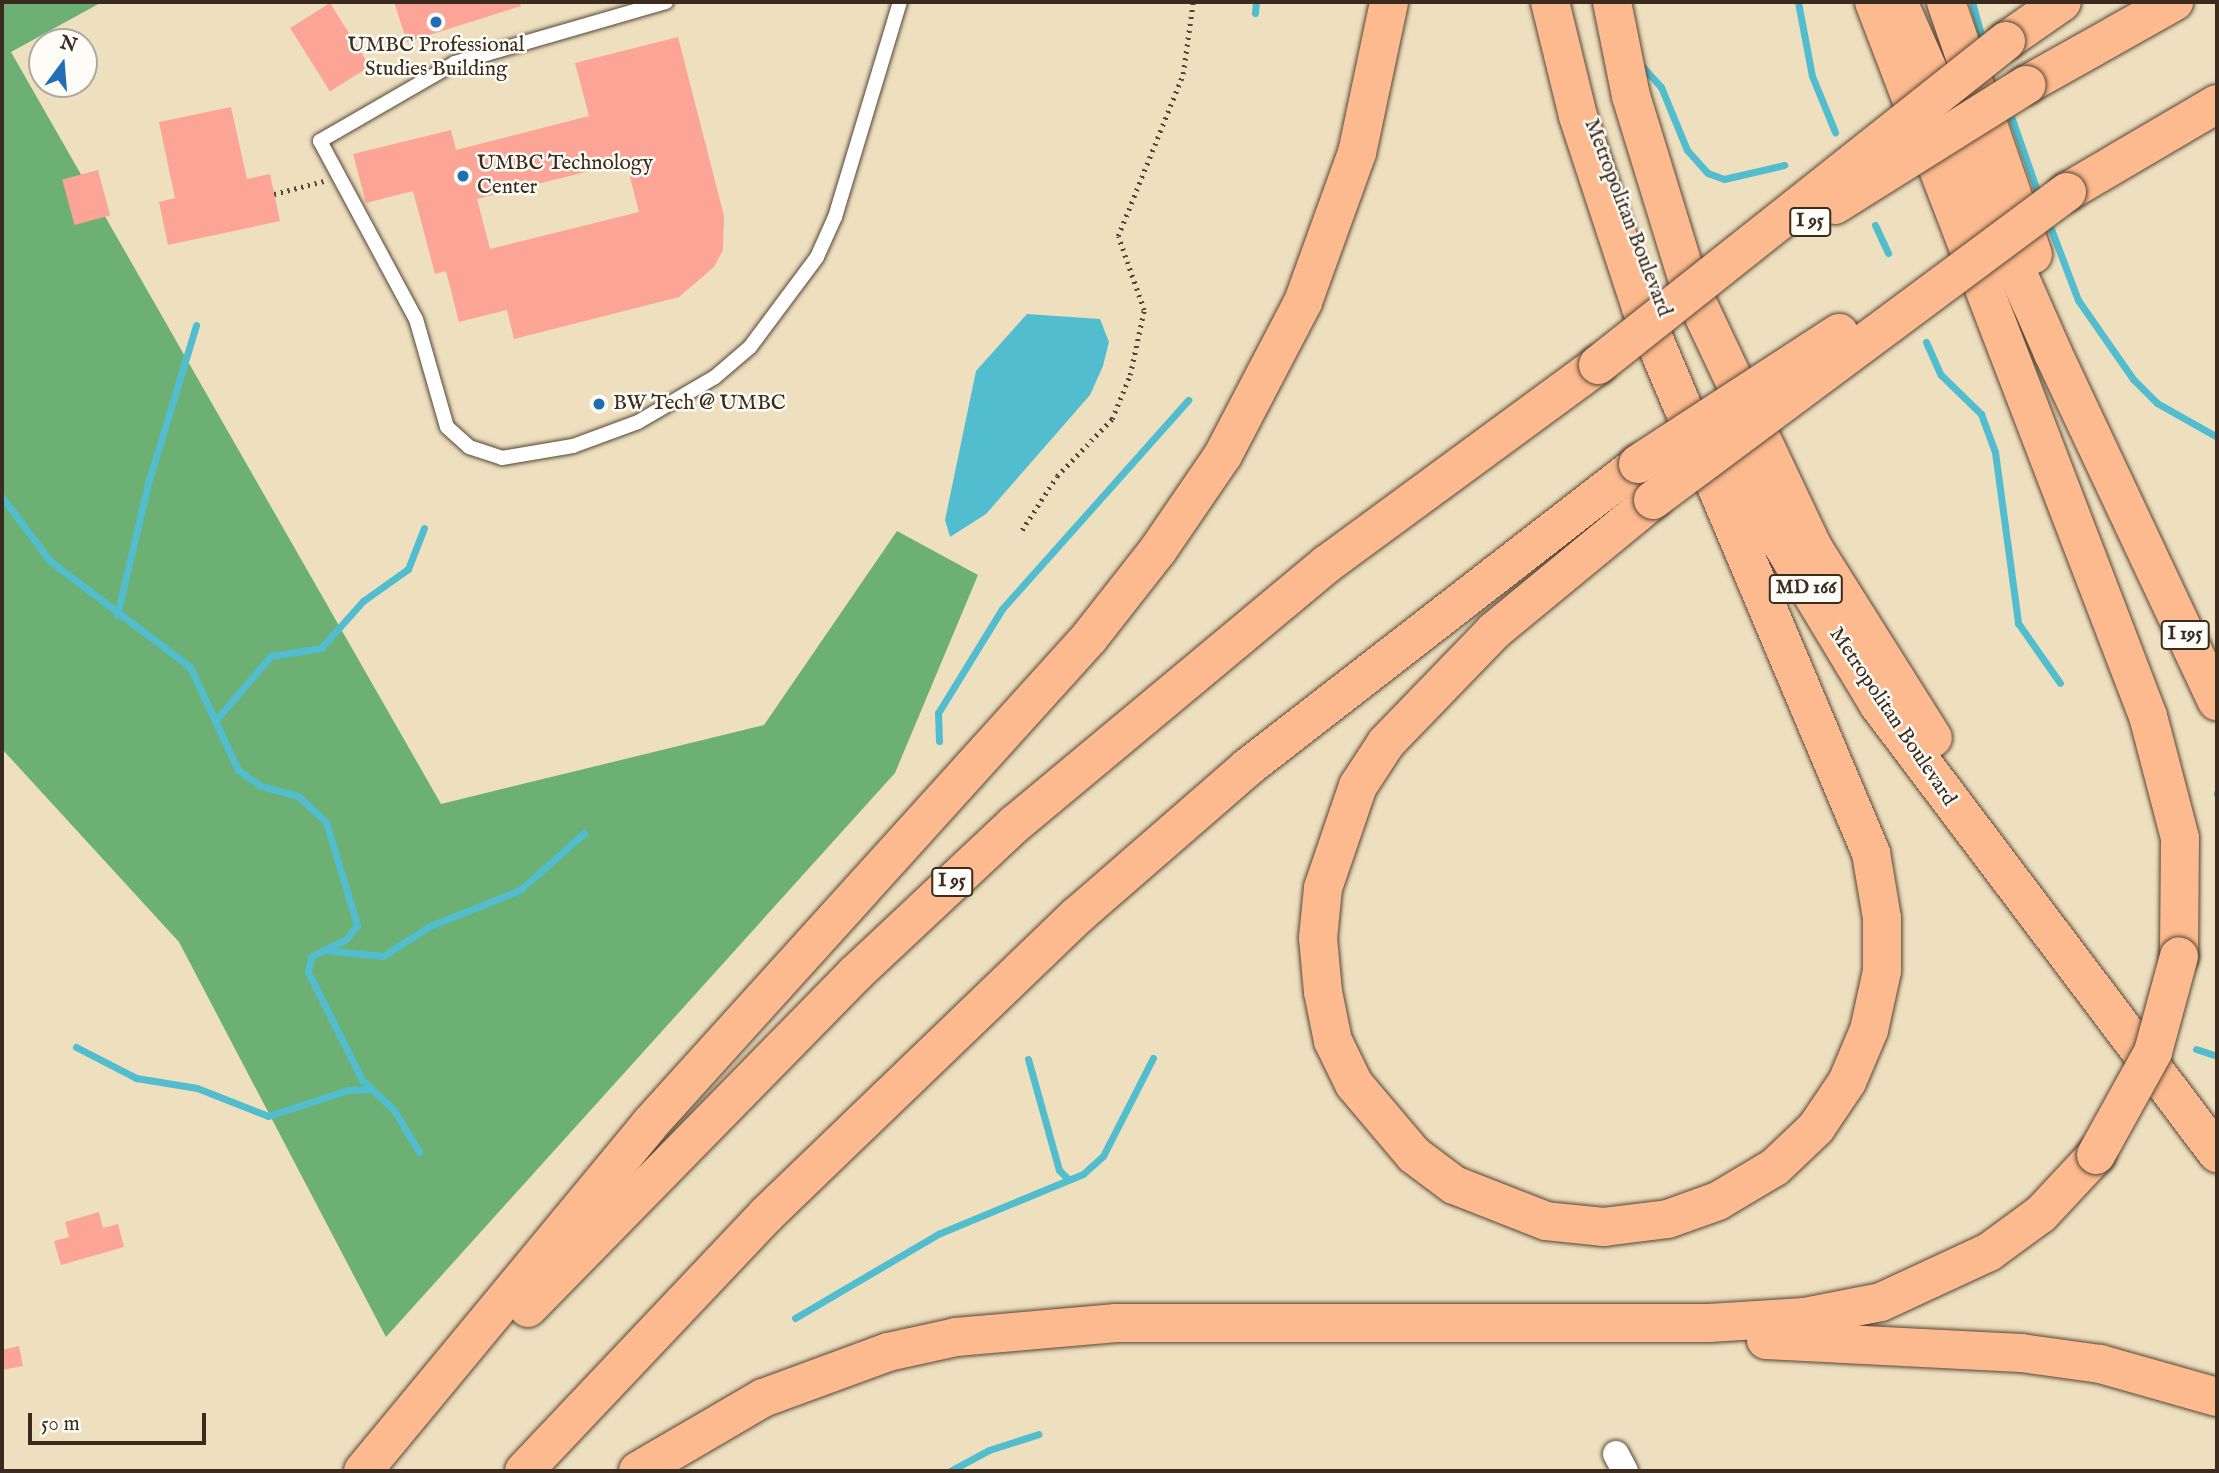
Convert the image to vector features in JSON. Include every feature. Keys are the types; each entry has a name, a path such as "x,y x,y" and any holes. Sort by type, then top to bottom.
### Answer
{"highway":[{"path":"363,1471 649,1125 1089,638 1158,550 1223,455 1303,302 1357,153 1388,2"},
{"path":"1551,2 1578,116 1641,308 1871,853 1882,918 1882,971 1870,1030 1847,1082 1816,1128 1775,1167 1718,1201 1668,1219 1604,1227 1546,1221 1454,1185 1414,1156 1354,1084 1333,1041 1323,992 1318,938 1323,888 1358,786 1386,743 1494,631 1653,500 2067,192"},
{"name":"Metropolitan Boulevard","path":"1551,2 1586,113 1648,275 1725,450 1878,704 2217,1153"},
{"path":"1612,2 1631,96 1689,285 1814,549 2182,1107"},
{"path":"638,1471 763,1398 888,1352 956,1337 1116,1323 1709,1323 1805,1317 1881,1302 1989,1252 2040,1214 2096,1155 2152,1052 2179,956 2180,838 2152,728 1874,2"},
{"path":"1899,2 2154,569"},
{"path":"1946,2 2066,349 2154,569"},
{"path":"1598,365 2006,41 2062,2"},
{"name":"I 95","path":"371,1471 697,1131 1014,824 1327,564 1598,365 2026,85 2174,2"},
{"path":"524,1471 766,1215 1078,915 1248,767 1638,464 2067,192 2217,104"},
{"name":"I 195","path":"2154,569 2217,702"},
{"path":"1460,1325 1951,1346 2100,1364 2217,1398"}],"lane":[{"path":"666,2 455,63 320,141 416,319 447,427 469,447 502,458 573,446 638,422 715,377 751,347 817,257 835,217 900,2"}],"path":[{"path":"1022,530 1058,476 1112,419 1135,361 1144,310 1118,236 1182,74 1193,2"},
{"path":"274,194 309,188"}],"green space":[{"path":"2,2 102,2 55,28 28,28 28,43 11,52 28,82 28,98 37,98 441,804 764,725 897,531 978,575 895,773 386,1337 179,942 2,749"}],"water":[{"path":"1027,314 1100,319 1109,342 1103,366 1090,395 986,514 950,537 945,520 976,371"}],"building":[{"name":"UMBC Professional Studies Building","path":"394,2 520,2 521,6 407,42"},
{"path":"330,3 370,67 330,92 290,28"},
{"name":"UMBC Technology Center","path":"678,37 724,216 723,250 714,267 679,297 514,339 507,310 459,322 446,271 435,274 413,191 366,203 353,154 451,130 456,150 589,116 575,63","holes":["626,162 639,212 490,249 477,199"]},
{"path":"231,107 247,179 270,174 280,221 168,245 159,202 175,198 159,122"},
{"path":"98,170 110,215 74,225 62,180"},
{"path":"99,1212 103,1228 118,1224 124,1247 61,1265 54,1241 69,1237 65,1222"},
{"path":"19,1346 23,1366 2,1370 2,1350"}],"waterway":[{"path":"1255,13 1256,2"},
{"path":"1798,2 1812,76 1835,132"},
{"path":"1972,2 1984,45"},
{"path":"1642,66 1661,87 1687,150 1708,173 1724,179 1784,165"},
{"path":"2008,108 2040,199"},
{"path":"2048,221 2078,300 2133,379 2157,403 2217,437"},
{"path":"1875,225 1888,253"},
{"path":"117,615 149,480 196,325"},
{"path":"1926,342 1941,375 1981,414 1995,452 2018,623 2060,683"},
{"path":"939,741 938,713 1002,609 1188,400"},
{"path":"2,497 50,561 190,667 238,770 261,786 298,796 326,822 357,925 346,939 311,957 308,972 362,1080 394,1110 419,1152"},
{"path":"215,721 271,656 321,648 363,601 408,569 424,528"},
{"path":"323,950 383,956 430,926 520,890 584,833"},
{"path":"76,1047 136,1078 197,1088 268,1116 348,1090 371,1089"},
{"path":"2196,1049 2217,1056"},
{"path":"795,1318 938,1234 1083,1174 1103,1156 1153,1058"},
{"path":"1028,1059 1059,1170 1068,1179"},
{"path":"950,1471 989,1450 1039,1434"}],"place":[{"name":"UMBC Professional Studies Building","path":"436,22"},
{"name":"UMBC Technology Center","path":"463,176"},
{"name":"BW Tech @ UMBC","path":"599,404"}]}
